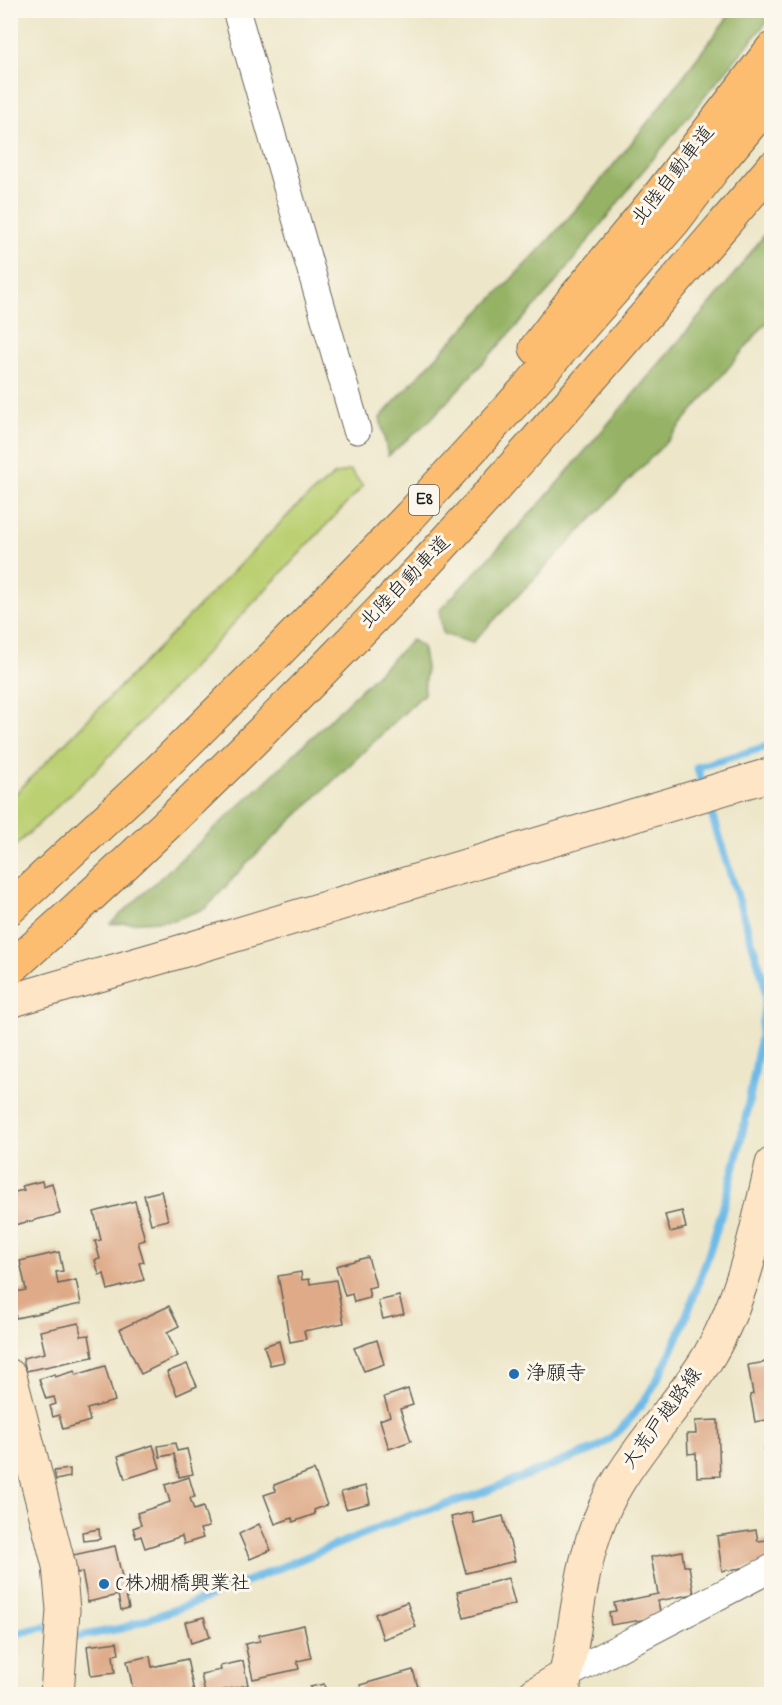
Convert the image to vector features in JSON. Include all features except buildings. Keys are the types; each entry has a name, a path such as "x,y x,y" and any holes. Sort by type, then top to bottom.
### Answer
{"highway":[{"name":"北陸自動車道","path":"272,658 403,512 657,198 771,49"},
{"name":"北陸自動車道","path":"10,908 157,772 410,516 532,383 674,221 771,98"},
{"name":"北陸自動車道","path":"10,969 77,909 302,692 438,551 607,361 771,168"}],"main road":[{"path":"10,1001 771,774"},
{"name":"大荒戸越路線","path":"564,1685 586,1560 604,1506 637,1454 674,1407 699,1370 722,1330 745,1270 771,1164"},
{"path":"10,1376 59,1566 63,1610 57,1695"},
{"path":"535,1695 564,1685"}],"street":[{"path":"236,10 357,430"},
{"path":"564,1685 771,1568"}],"green space":[{"path":"733,10 761,11 771,17 642,172 549,291 431,419 388,456 380,418 542,247 592,190 664,102"},
{"path":"771,226 771,317 669,439 472,643 443,634 439,611 544,499 722,290"},
{"path":"350,470 363,486 98,768 11,850 11,798 297,506 334,475"},
{"path":"412,640 422,646 426,667 424,694 249,861 206,908 174,920 110,924 263,784"}],"waterway":[{"path":"703,786 697,767 772,745"},
{"path":"69,1635 76,1637 123,1628 196,1602 402,1518 476,1495 597,1448 614,1435 643,1402 676,1342 718,1226 747,1113 766,996 764,981 707,800"},
{"path":"10,1635 44,1627 55,1630"}],"place":[{"name":"浄願寺","path":"514,1374"},
{"name":"(株)棚橋興業社","path":"104,1584"}]}
